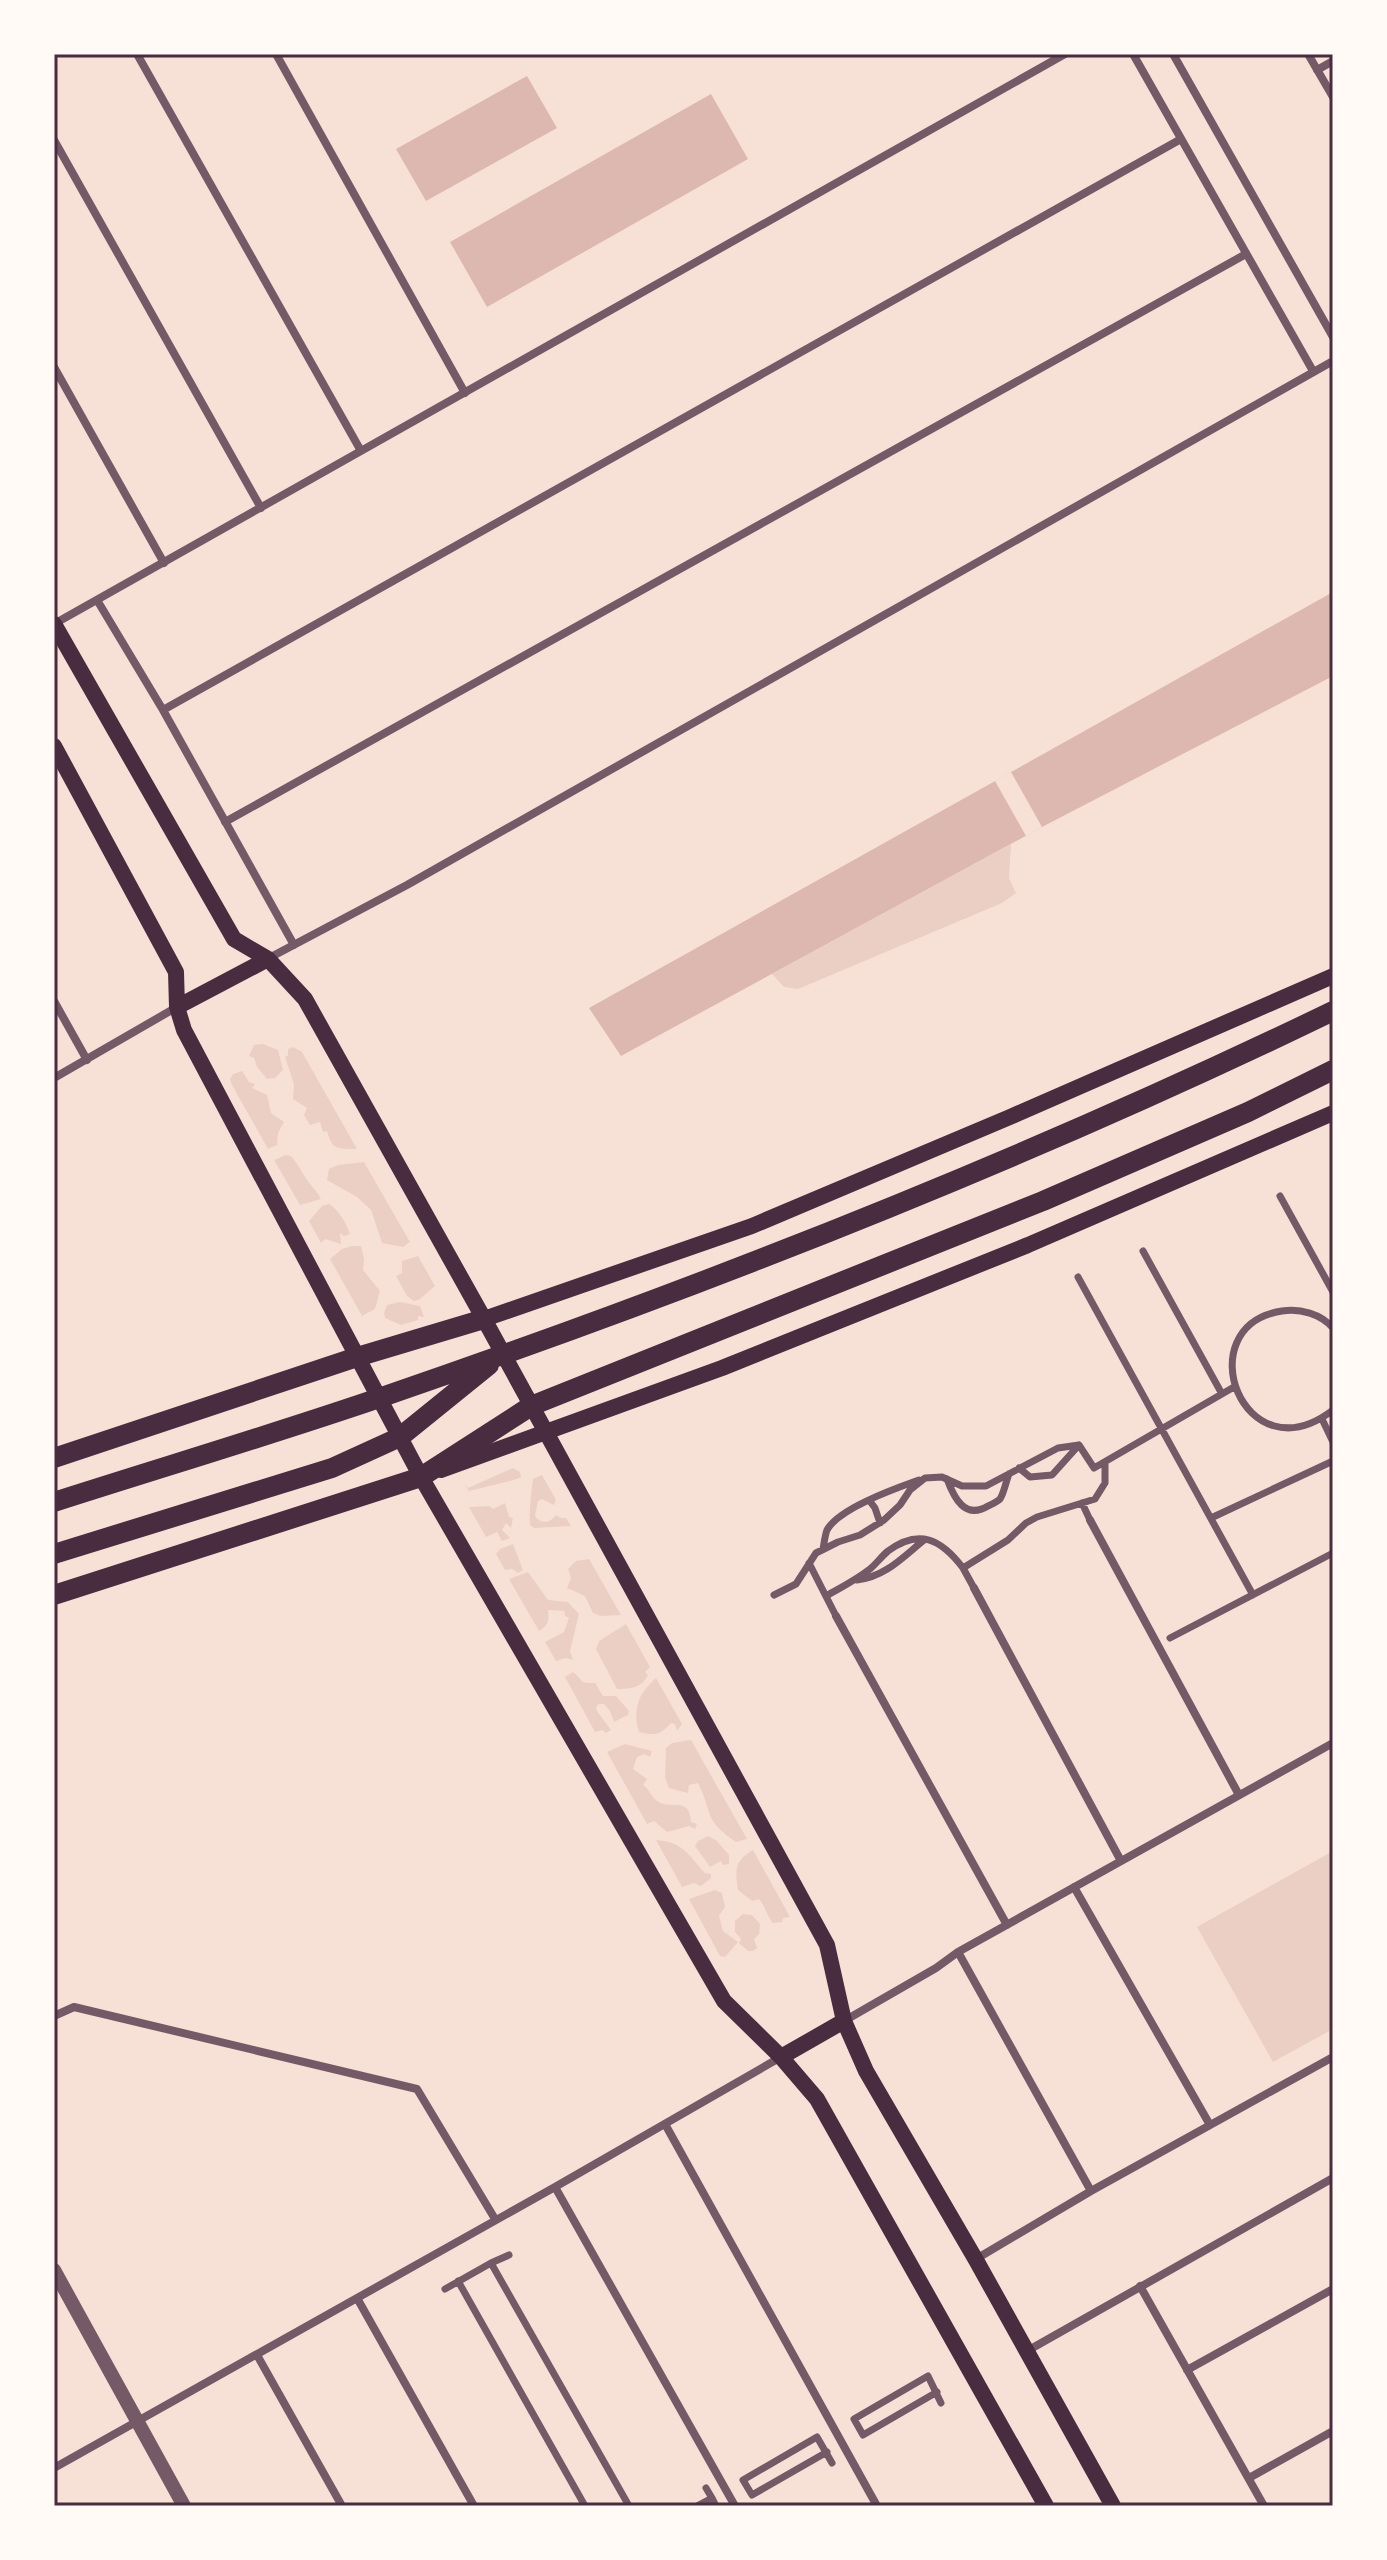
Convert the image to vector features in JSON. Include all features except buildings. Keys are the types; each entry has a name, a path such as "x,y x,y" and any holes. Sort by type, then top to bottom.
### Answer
{"main road":[{"path":"54,624 234,939 268,959 309,1007 827,1945 844,2021 866,2071 1113,2506"},
{"path":"54,746 176,972 177,1007 191,1044 421,1477 724,2001 781,2057 817,2099 1046,2506"},
{"path":"177,1007 268,959"},
{"path":"54,1458 357,1357 484,1319 752,1226 1333,976"},
{"path":"54,1502 378,1398 716,1275 973,1174 1333,1011"},
{"path":"421,1477 531,1406 1043,1201 1248,1112 1333,1070"},
{"path":"54,1595 421,1477 722,1368 1028,1245 1333,1113"},
{"path":"54,1554 332,1468 400,1437 503,1355"},
{"path":"781,2057 844,2021"}],"street":[{"path":"137,54 361,451"},
{"path":"276,54 465,393"},
{"path":"54,624 1065,54"},
{"path":"1133,54 1313,371"},
{"path":"1173,54 1333,337"},
{"path":"1308,54 1333,97"},
{"path":"1317,70 1333,61"},
{"path":"163,710 1181,139"},
{"path":"54,140 261,508"},
{"path":"225,822 1246,254"},
{"path":"268,959 407,885 1333,361"},
{"path":"54,367 164,563"},
{"path":"97,600 163,710 294,945"},
{"path":"54,1001 87,1060"},
{"path":"54,1078 177,1007"},
{"path":"1280,1196 1333,1292"},
{"path":"1143,1251 1222,1394"},
{"path":"1078,1277 1253,1595"},
{"path":"1333,1328 1311,1313 1292,1310 1272,1313 1254,1322 1240,1337 1232,1355 1231,1376 1247,1410 1262,1422 1281,1428 1300,1428 1322,1419 1333,1410"},
{"path":"1079,1445 1094,1468 1234,1387"},
{"path":"1322,1419 1333,1442"},
{"path":"823,1549 827,1530 869,1500 925,1478 947,1479 962,1486 986,1486 1058,1448 1079,1445"},
{"path":"1019,1468 1030,1477 1052,1475 1079,1445"},
{"path":"1211,1518 1333,1461"},
{"path":"963,1568 1008,1540 1037,1517 1095,1499 1105,1483 1105,1462"},
{"path":"947,1479 964,1509 971,1511 984,1509 1000,1498 1009,1474"},
{"path":"774,1595 796,1584 816,1553 880,1523 925,1478"},
{"path":"869,1500 880,1523"},
{"path":"1082,1503 1239,1795"},
{"path":"855,1580 871,1578 893,1566 926,1538"},
{"path":"826,1596 855,1580 905,1540 926,1538 949,1550 963,1568 1121,1861"},
{"path":"1170,1638 1333,1553"},
{"path":"809,1563 1007,1925"},
{"path":"844,2021 958,1952 1333,1743"},
{"path":"1074,1887 1210,2125"},
{"path":"958,1952 1091,2191"},
{"path":"54,2016 74,2007 417,2089 495,2219"},
{"path":"54,2468 781,2057"},
{"path":"976,2260 1091,2191 1333,2057"},
{"path":"665,2124 877,2506"},
{"path":"1027,2351 1333,2178"},
{"path":"555,2187 735,2506"},
{"path":"445,2289 509,2255"},
{"path":"491,2263 629,2506"},
{"path":"54,2270 184,2506"},
{"path":"458,2281 585,2506"},
{"path":"1140,2286 1264,2506"},
{"path":"1187,2370 1333,2289"},
{"path":"357,2298 474,2506"},
{"path":"257,2355 342,2506"},
{"path":"937,2392 863,2435 854,2419 928,2376 937,2392 941,2403"},
{"path":"1249,2478 1333,2431"},
{"path":"827,2452 752,2495 743,2480 817,2437 827,2452 832,2463"},
{"path":"697,2506 714,2502 706,2488"}],"shaded area":[{"path":"527,76 557,128 426,201 396,149"},
{"path":"711,94 748,159 487,307 450,242"},
{"path":"1333,592 1333,676 1042,827 621,1056 589,1008"},
{"path":"1011,844 1009,878 1016,893 1002,903 798,989 784,987 772,974"},
{"path":"263,1044 278,1050 283,1070 275,1078 267,1079 254,1058 249,1056 254,1045"},
{"path":"293,1047 302,1052 357,1149 333,1145 320,1122 310,1125 304,1115 307,1108 293,1099 294,1084 285,1057 288,1049"},
{"path":"242,1071 249,1082 255,1084 252,1088 267,1095 271,1113 284,1122 278,1133 277,1145 268,1149 230,1079 233,1074"},
{"path":"291,1156 321,1199 300,1205 274,1160"},
{"path":"364,1162 410,1242 403,1247 382,1243 371,1210 357,1197 327,1180 329,1169"},
{"path":"329,1204 342,1217 350,1234 344,1236 340,1233 341,1244 325,1239 321,1243 309,1221 322,1206"},
{"path":"361,1246 363,1270 380,1291 375,1309 362,1316 330,1259 342,1249"},
{"path":"418,1256 435,1286 414,1301 407,1296 396,1276 402,1273 402,1261"},
{"path":"400,1302 420,1306 424,1317 418,1316 418,1320 401,1325 385,1318 387,1305"},
{"path":"513,1468 520,1472 521,1477 469,1491 464,1484 468,1488"},
{"path":"542,1475 556,1500 554,1505 542,1499 538,1501 535,1516 546,1522 556,1515 566,1518 571,1526 534,1528 530,1525 533,1479"},
{"path":"505,1503 509,1517 513,1518 511,1528 506,1523 502,1530 510,1538 502,1541 497,1532 486,1537 469,1507 489,1506 493,1509"},
{"path":"513,1544 523,1570 518,1573 512,1569 505,1570 496,1554"},
{"path":"589,1559 621,1615 601,1616 593,1613 585,1596 567,1588 571,1578 568,1569 576,1561"},
{"path":"528,1572 548,1600 568,1602 579,1614 570,1651 573,1660 566,1658 556,1661 545,1642 564,1632 569,1618 564,1611 548,1610 548,1622 539,1631 509,1579"},
{"path":"626,1624 650,1667 645,1672 648,1675 639,1685 617,1689 596,1649 599,1641"},
{"path":"573,1672 584,1682 595,1683 603,1696 616,1696 629,1711 628,1715 614,1722 610,1711 604,1704 599,1704 597,1711 611,1730 595,1732 565,1677"},
{"path":"656,1678 682,1724 677,1731 675,1724 671,1723 657,1734 639,1732 636,1716 638,1702"},
{"path":"691,1740 747,1839 736,1842 718,1827 710,1816 698,1783 689,1785 688,1793 669,1788 665,1777 666,1748 672,1743"},
{"path":"625,1744 652,1751 650,1757 644,1754 637,1757 633,1769 647,1779 643,1785 656,1800 687,1808 691,1822 697,1824 695,1829 689,1826 667,1832 654,1821 647,1824 607,1752"},
{"path":"708,1836 716,1840 729,1855 729,1864 723,1865 721,1861 710,1867 695,1846"},
{"path":"656,1840 682,1849 705,1873 711,1874 711,1878 701,1886 694,1883 682,1887"},
{"path":"753,1850 790,1917 783,1918 782,1922 773,1923 759,1899 752,1901 738,1890 737,1867 742,1858"},
{"path":"1333,1851 1333,2029 1273,2062 1197,1927"},
{"path":"715,1890 722,1893 725,1907 719,1916 723,1931 738,1942 725,1957 720,1956 689,1899"},
{"path":"743,1914 752,1915 760,1924 759,1934 754,1939 757,1948 753,1951 748,1951 739,1943 741,1939 735,1932 735,1921"}],"pier":[{"path":"1011,772 1042,827 1026,836 995,781"}]}
